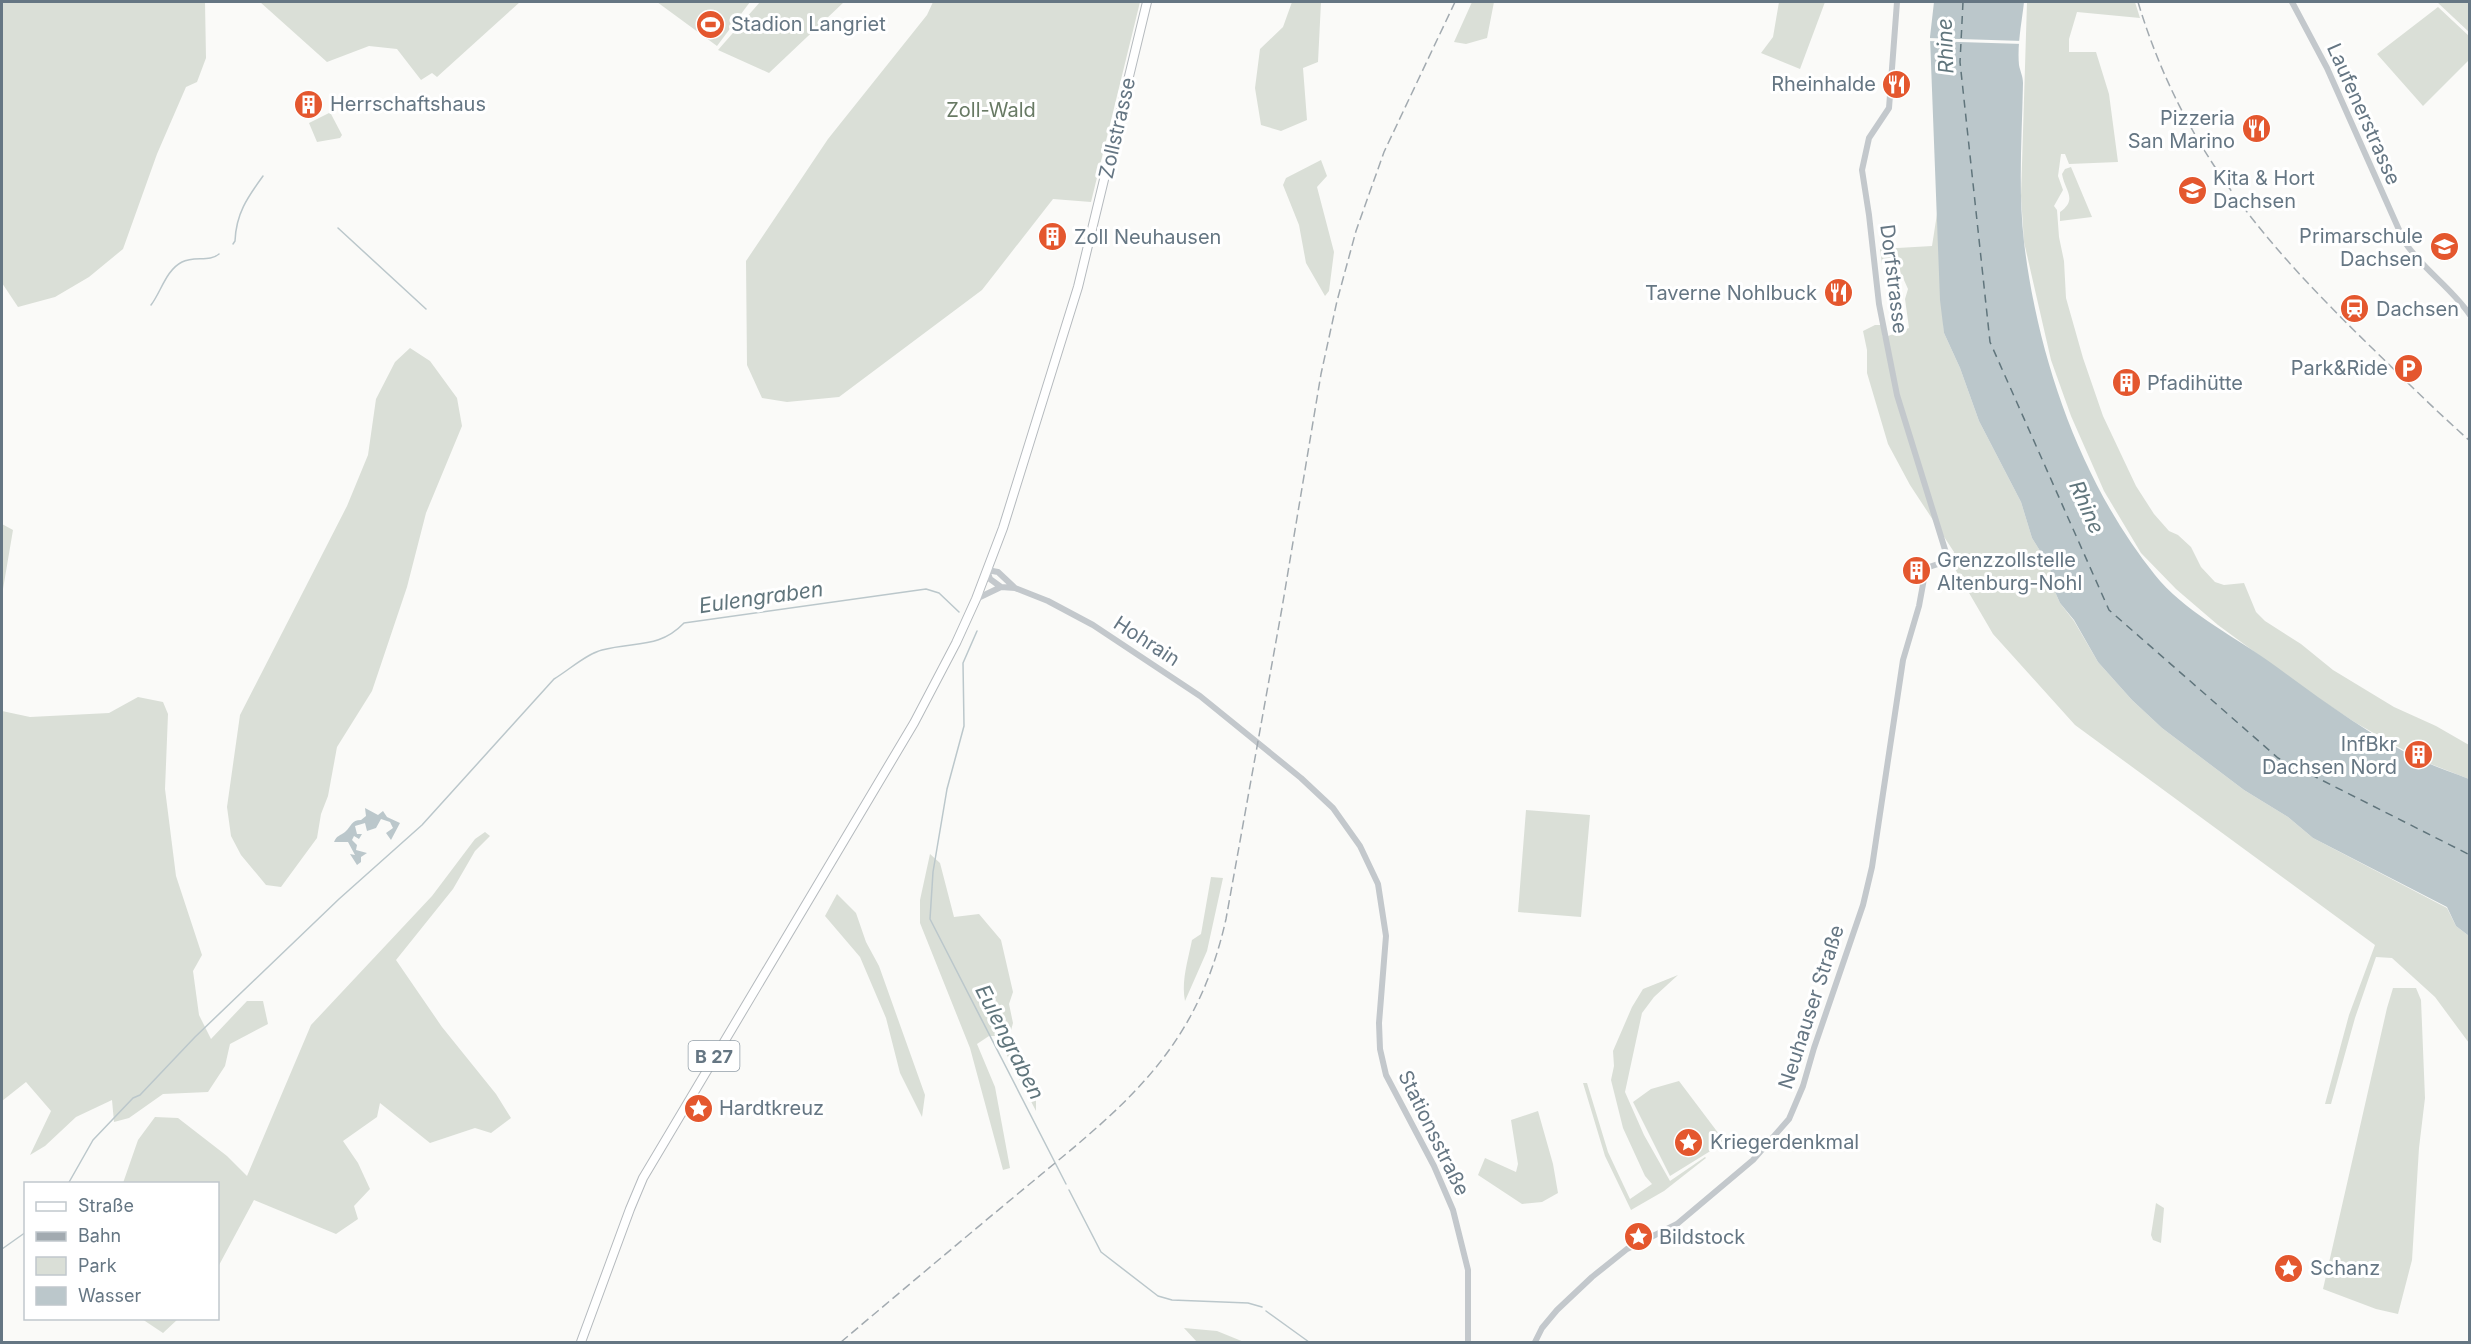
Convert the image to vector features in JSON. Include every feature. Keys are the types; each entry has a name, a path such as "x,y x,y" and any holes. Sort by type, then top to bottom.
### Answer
{"main road":[{"name":"Zollstrasse","path":"987,570 1069,317 1147,2"},
{"name":"B 27","path":"581,1342 643,1178 914,723 956,643 987,570"}],"street":[{"name":"Dorfstrasse","path":"1897,2 1889,108 1869,138 1862,170 1876,287 1900,411 1947,553 1944,560 1926,568"},
{"name":"Laufenerstrasse","path":"2292,2 2327,68 2404,241 2413,254 2457,298 2469,315"},
{"name":"Neuhauser Straße","path":"1535,1342 1542,1328 1557,1310 1592,1277 1627,1249 1659,1235 1683,1220 1753,1160 1789,1119 1803,1086 1863,905 1872,867 1903,660 1926,568"},
{"path":"987,570 990,579 1001,587"},
{"name":"Hohrain","path":"987,570 998,572 1016,588"},
{"name":"Hohrain","path":"976,599 1001,587 1016,588 1048,601 1101,630 1200,696 1251,735"},
{"name":"Stationsstraße","path":"1251,735 1333,808 1360,846 1378,885 1386,936 1379,1023 1380,1049 1386,1075 1434,1166 1453,1210 1468,1270 1468,1342"}],"green space":[{"path":"2,2 205,2 206,58 197,82 186,87 157,154 123,249 89,277 55,297 18,307 2,283"},
{"path":"260,2 520,2 437,77 432,73 421,80 397,49 369,46 327,62"},
{"name":"Stadion Langriet","path":"657,2 750,2 717,46"},
{"path":"760,2 844,2 769,73 718,50"},
{"name":"Zoll-Wald","path":"933,2 1140,2 1091,202 1053,199 982,290 839,397 787,402 762,398 747,365 746,261 828,139 927,15"},
{"path":"1292,2 1321,2 1318,62 1303,68 1307,120 1281,131 1261,125 1255,88 1260,49 1283,27"},
{"path":"1472,2 1494,2 1487,38 1466,44 1454,42"},
{"path":"1779,2 1825,2 1800,69 1761,53 1773,37"},
{"path":"2027,2 2135,2 2140,18 2077,12 2069,39 2069,52 2096,52 2109,94 2118,162 2069,164 2065,154 2061,154 2058,176 2063,190 2054,206 2057,210 2064,261 2066,298 2083,358 2103,416 2136,486 2154,514 2169,531 2178,535 2191,547 2201,567 2215,582 2224,585 2244,583 2256,612 2265,621 2301,644 2333,670 2394,707 2436,726 2469,745 2469,779 2423,761 2356,723 2309,692 2218,625 2176,589 2141,553 2104,491 2071,416 2051,360 2024,242 2021,196"},
{"path":"2437,2 2469,2 2469,32"},
{"path":"2438,7 2469,36 2469,60 2423,106 2377,54"},
{"path":"329,113 342,135 340,138 317,142 309,123"},
{"path":"1321,160 1327,176 1317,187 1334,252 1329,291 1325,296 1306,263 1299,225 1283,185 1286,178"},
{"path":"2071,167 2092,217 2060,221 2060,212 2069,199 2062,174 2065,169"},
{"path":"1937,214 1944,333 1960,368 1979,421 2021,502 2032,538 2050,567 2052,585 2060,603 2074,621 2098,662 2132,700 2162,728 2244,790 2288,817 2313,838 2447,908 2456,926 2469,936 2469,1043 2435,997 2392,958 2376,957 2355,1018 2331,1104 2325,1104 2349,1015 2375,945 2075,725 1993,634 1951,562 1954,552 1910,485 1888,444 1867,373 1867,350 1863,331 1875,325 1881,325 1883,338 1909,328 1905,299 1908,289 1896,262 1882,264 1880,249 1932,246"},
{"path":"410,348 430,361 457,398 462,426 426,513 407,587 372,691 337,747 317,838 281,887 266,885 241,855 231,836 227,807 240,715 347,506 368,455 376,399 395,362"},
{"path":"2,524 13,530 2,595"},
{"path":"138,697 163,702 168,714 165,789 176,876 202,955 193,971 199,1015 211,1039 247,1001 263,1001 268,1024 230,1044 225,1066 208,1092 163,1094 129,1118 114,1122 112,1100 76,1117 45,1146 30,1155 51,1111 26,1082 2,1101 2,711 30,717 109,713"},
{"path":"1526,810 1590,815 1581,917 1518,912"},
{"path":"485,832 490,836 475,851 453,889 396,960 442,1027 496,1094 511,1118 491,1133 475,1128 430,1143 380,1103 377,1117 343,1141 358,1163 370,1189 354,1206 358,1219 336,1234 254,1200 219,1265 219,1182 123,1182 138,1140 155,1117 178,1118 227,1156 247,1176 311,1025 432,896 475,839"},
{"path":"930,854 940,863 954,917 979,914 1001,940 1013,992 1009,1004 1013,1023 1010,1034 1036,1095 1036,1111 997,1036 989,1036 977,1044 995,1087 1010,1168 1003,1170 970,1048 920,923 920,900"},
{"path":"1211,877 1223,878 1207,951 1185,1001 1184,979 1187,963 1192,940 1201,934"},
{"path":"837,894 856,913 866,942 879,966 925,1095 922,1117 900,1073 886,1018 860,957 825,916"},
{"path":"1678,975 1654,997 1642,1013 1625,1092 1644,1135 1670,1181 1706,1158 1664,1191 1631,1210 1605,1156 1583,1083 1587,1083 1608,1152 1630,1199 1652,1184 1645,1176 1623,1128 1611,1080 1614,1066 1613,1051 1632,1007 1643,989"},
{"path":"2393,988 2416,988 2421,1000 2425,1098 2419,1148 2412,1260 2398,1314 2376,1309 2323,1289"},
{"path":"1679,1081 1725,1142 1670,1176 1633,1102 1651,1089"},
{"path":"1538,1111 1553,1164 1558,1193 1542,1202 1522,1204 1478,1175 1485,1158 1516,1172 1518,1164 1511,1120"},
{"path":"2156,1203 2164,1208 2161,1243 2153,1240 2151,1235"},
{"path":"144,1320 177,1320 163,1333"},
{"path":"1184,1328 1217,1331 1244,1342 1197,1342"}],"water":[{"name":"Rhine","path":"1934,2 2024,2 2019,49 2019,65 2023,78 2021,202 2031,286 2052,375 2067,418 2105,501 2155,575 2166,588 2193,611 2382,739 2423,761 2469,779 2469,936 2456,926 2447,907 2313,838 2288,817 2244,790 2162,728 2132,700 2098,662 2074,620 2060,603 2052,585 2050,567 2032,538 2021,502 1979,421 1960,368 1944,333 1940,300 1930,37"},
{"path":"365,808 378,815 383,811 387,817 400,823 391,840 386,833 393,828 390,822 381,819 376,828 367,831 365,823 355,826 357,834 362,834 359,839 354,836 352,840 357,845 356,850 367,853 361,857 361,862 357,865 350,854 355,855 348,842 334,842 353,822 366,816"}],"pier":[{"path":"1928,38 2023,41 2023,44 1928,41"}],"waterway":[{"path":"233,244 243,207 263,176"},
{"path":"338,228 426,309"},
{"path":"151,305 176,266 187,260 211,258 219,254"},
{"name":"Eulengraben","path":"69,1182 93,1140 133,1098 140,1095 195,1037 339,899 422,825 554,679 584,659 602,650 656,641 675,631 684,623 926,589 939,593 959,612"},
{"name":"Eulengraben","path":"977,631 963,663 964,726 947,789 933,872 930,919 1066,1184"},
{"name":"Eulengraben","path":"1069,1190 1101,1252 1158,1296 1172,1300 1248,1303 1262,1307"},
{"path":"2,1249 24,1233"},
{"name":"Eulengraben","path":"1266,1311 1309,1342"}],"ferry route":[{"path":"1963,2 1960,62 1990,342 2109,610 2278,758 2470,855"}],"railway":[{"path":"841,1342 1118,1108 1147,1078 1172,1045 1194,1009 1212,967 1226,919 1321,374 1337,301 1356,231 1384,152 1455,2"},
{"path":"2138,2 2156,54 2178,103 2203,148 2262,231 2332,308 2470,441"}],"place":[{"name":"Stadion Langriet","path":"710,24"},
{"name":"Rheinhalde","path":"1897,84"},
{"name":"Herrschaftshaus","path":"309,104"},
{"name":"Pizzeria San Marino","path":"2256,129"},
{"name":"Kita & Hort Dachsen","path":"2192,190"},
{"name":"Zoll Neuhausen","path":"1053,237"},
{"name":"Primarschule Dachsen","path":"2444,247"},
{"name":"Taverne Nohlbuck","path":"1838,293"},
{"name":"Dachsen","path":"2355,309"},
{"name":"Park&Ride","path":"2409,368"},
{"name":"Pfadihütte","path":"2126,383"},
{"name":"Grenzzollstelle Altenburg-Nohl","path":"1916,571"},
{"name":"InfBkr Dachsen Nord","path":"2418,755"},
{"name":"Hardtkreuz","path":"698,1108"},
{"name":"Kriegerdenkmal","path":"1689,1142"},
{"name":"Bildstock","path":"1638,1237"},
{"name":"Schanz","path":"2289,1268"}]}
